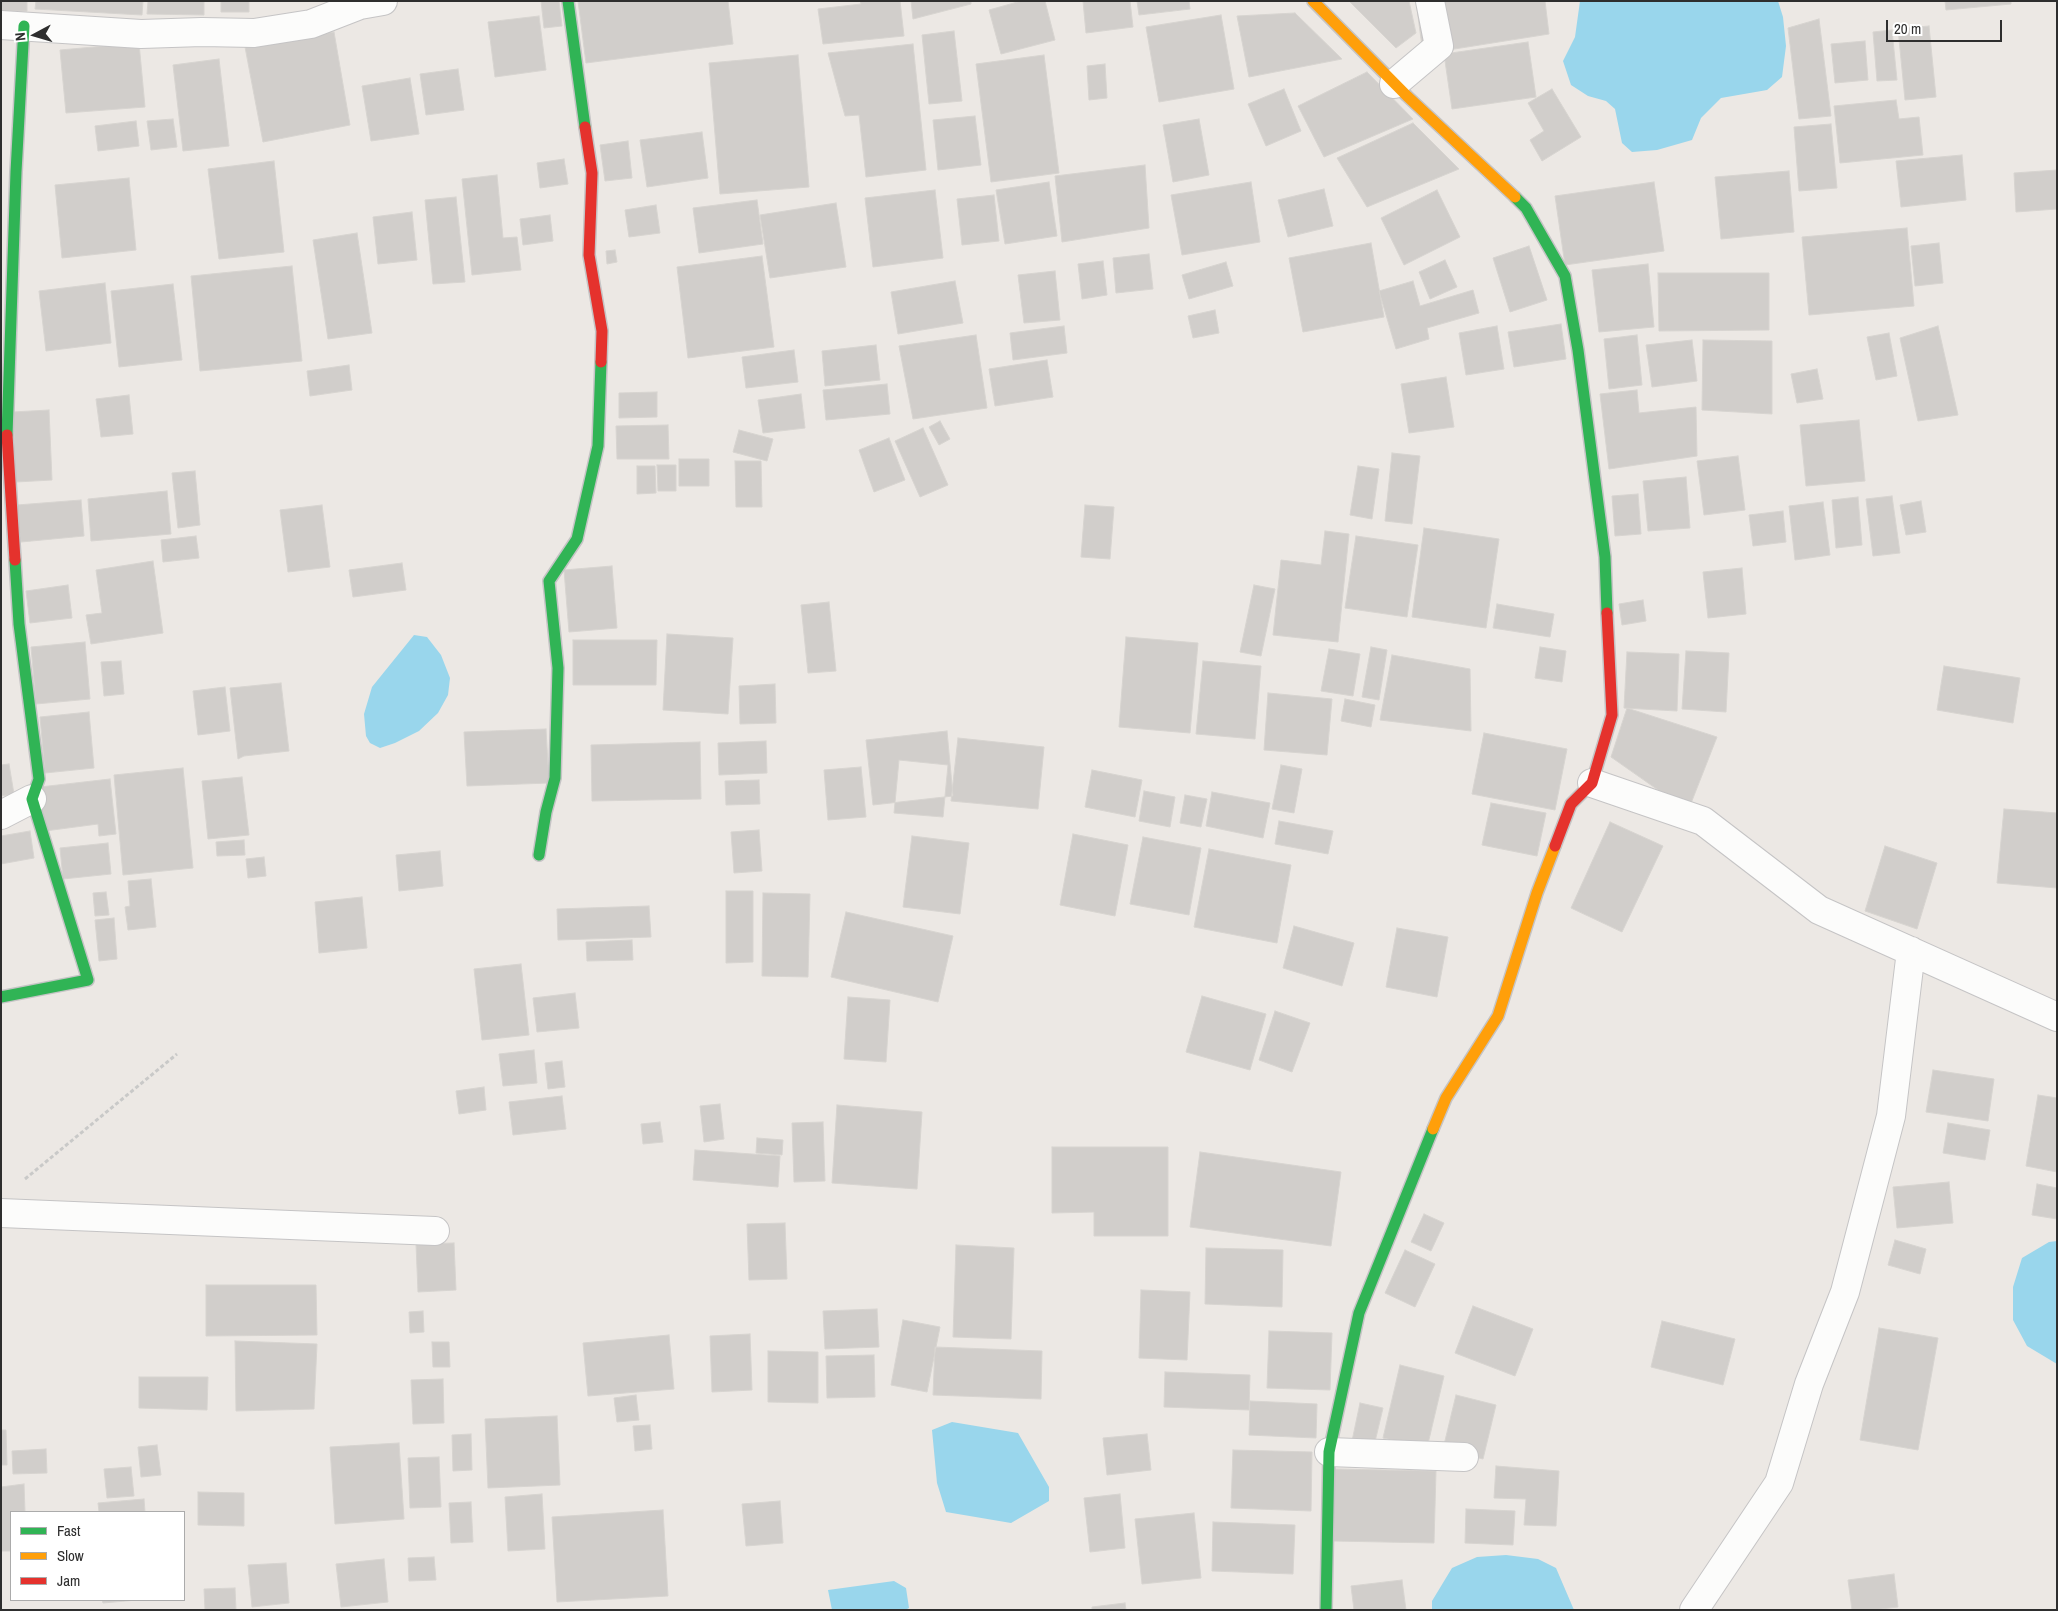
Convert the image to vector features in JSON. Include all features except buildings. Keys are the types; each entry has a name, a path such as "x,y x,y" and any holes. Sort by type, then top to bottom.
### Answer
{"street":[{"path":"1,997 88,980 32,799 39,779 19,624 7,450 6,402 16,172 13,25 141,34 254,33 311,24 360,5 383,1"},
{"path":"539,855 546,812 555,778 558,668 549,581 577,539 598,446 602,330 589,255 592,173 568,1"},
{"path":"1313,1 1394,84 1526,208 1565,276 1578,350 1605,557 1612,715 1592,783 1571,804 1537,893 1498,1016 1446,1098 1359,1313 1329,1452 1326,1610"},
{"path":"1394,84 1439,46 1430,1"},
{"path":"1592,783 1703,821 1819,910 2057,1017"},
{"path":"3,814 32,799"},
{"path":"1694,1610 1778,1483 1809,1384 1845,1292 1891,1116 1911,951"},
{"path":"1,1213 435,1231"},
{"path":"1329,1452 1464,1457"}],"path":[{"path":"24,1180 177,1054"}],"water":[{"path":"1580,1 1778,1 1783,17 1786,46 1782,77 1767,90 1721,98 1701,118 1692,140 1657,150 1632,152 1622,143 1615,109 1606,101 1588,96 1571,85 1563,61 1575,37"},
{"path":"414,635 427,637 441,655 450,678 448,695 438,713 419,731 380,748 370,743 366,736 364,714 372,687"},
{"path":"2057,1241 2057,1364 2027,1346 2013,1320 2013,1287 2022,1258 2049,1242"},
{"path":"952,1422 1018,1433 1049,1487 1049,1501 1011,1523 946,1512 937,1483 932,1430"},
{"path":"1506,1555 1538,1559 1556,1568 1574,1610 1432,1610 1432,1601 1452,1568 1477,1557"},
{"path":"894,1581 906,1588 909,1608 905,1610 832,1610 828,1590"}],"traffic: fast":[{"path":"568,1 585,127"},
{"path":"7,435 16,172 24,26"},
{"path":"1515,197 1526,208 1565,276 1578,350 1605,557 1607,613"},
{"path":"539,855 546,812 555,778 558,668 549,581 577,539 598,446 601,362"},
{"path":"1,997 88,980 32,799 39,779 19,624 15,560"},
{"path":"1326,1610 1329,1452 1359,1313 1433,1129"}],"traffic: slow":[{"path":"1313,1 1407,96 1515,197"},
{"path":"1433,1129 1446,1098 1498,1016 1537,893 1555,846"}],"traffic: jam":[{"path":"585,127 592,173 589,255 602,331 601,362"},
{"path":"7,435 15,560"},
{"path":"1555,846 1571,804 1592,783 1612,715 1607,613"}]}
